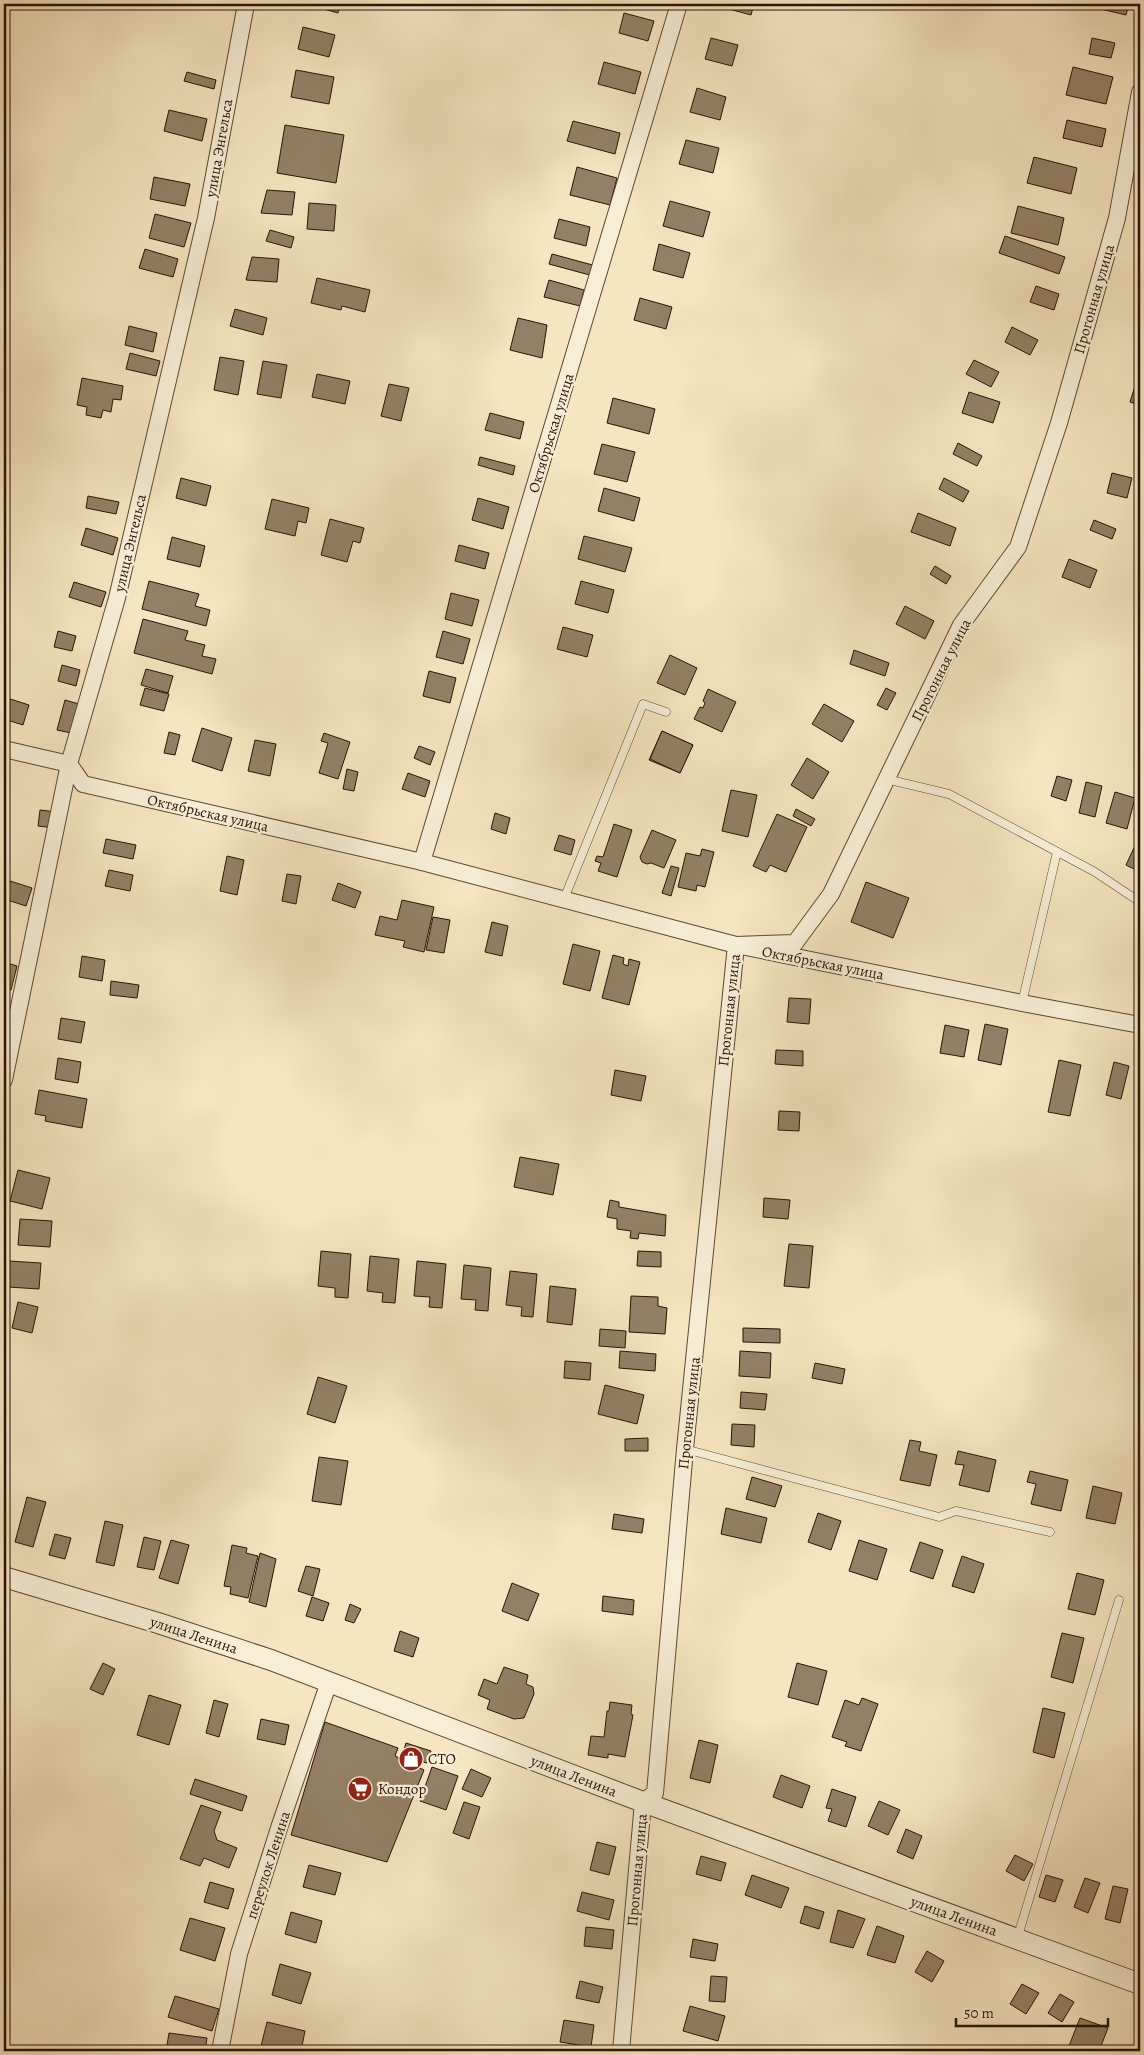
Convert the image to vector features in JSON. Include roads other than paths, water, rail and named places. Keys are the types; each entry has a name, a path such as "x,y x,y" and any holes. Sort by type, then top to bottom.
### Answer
{"street":[{"name":"улица Энгельса","path":"4,1080 69,764 117,598 206,218 246,4"},
{"name":"Октябрьская улица","path":"422,862 679,4"},
{"name":"Прогонная улица","path":"621,2051 643,1802 655,1793 685,1449 736,945 795,943 831,894 961,625 1018,547 1059,423 1117,218 1140,92"},
{"path":"4,749 69,764"},
{"name":"Октябрьская улица","path":"69,764 83,784 422,862 736,945 1140,1025"},
{"name":"улица Ленина","path":"4,1577 158,1622 329,1682 643,1802 1140,1984"},
{"name":"переулок Ленина","path":"220,2051 239,1954 280,1825 329,1682"}],"lane":[{"path":"564,899 644,704 666,712"},
{"path":"886,779 949,794 1095,872 1140,902"},
{"path":"1022,1003 1057,852"},
{"path":"685,1449 939,1517 956,1511 1050,1532"},
{"path":"1017,1939 1119,1600"}],"place":[{"name":"СТО","path":"411,1759"},
{"name":"Кондор","path":"360,1789"}]}
